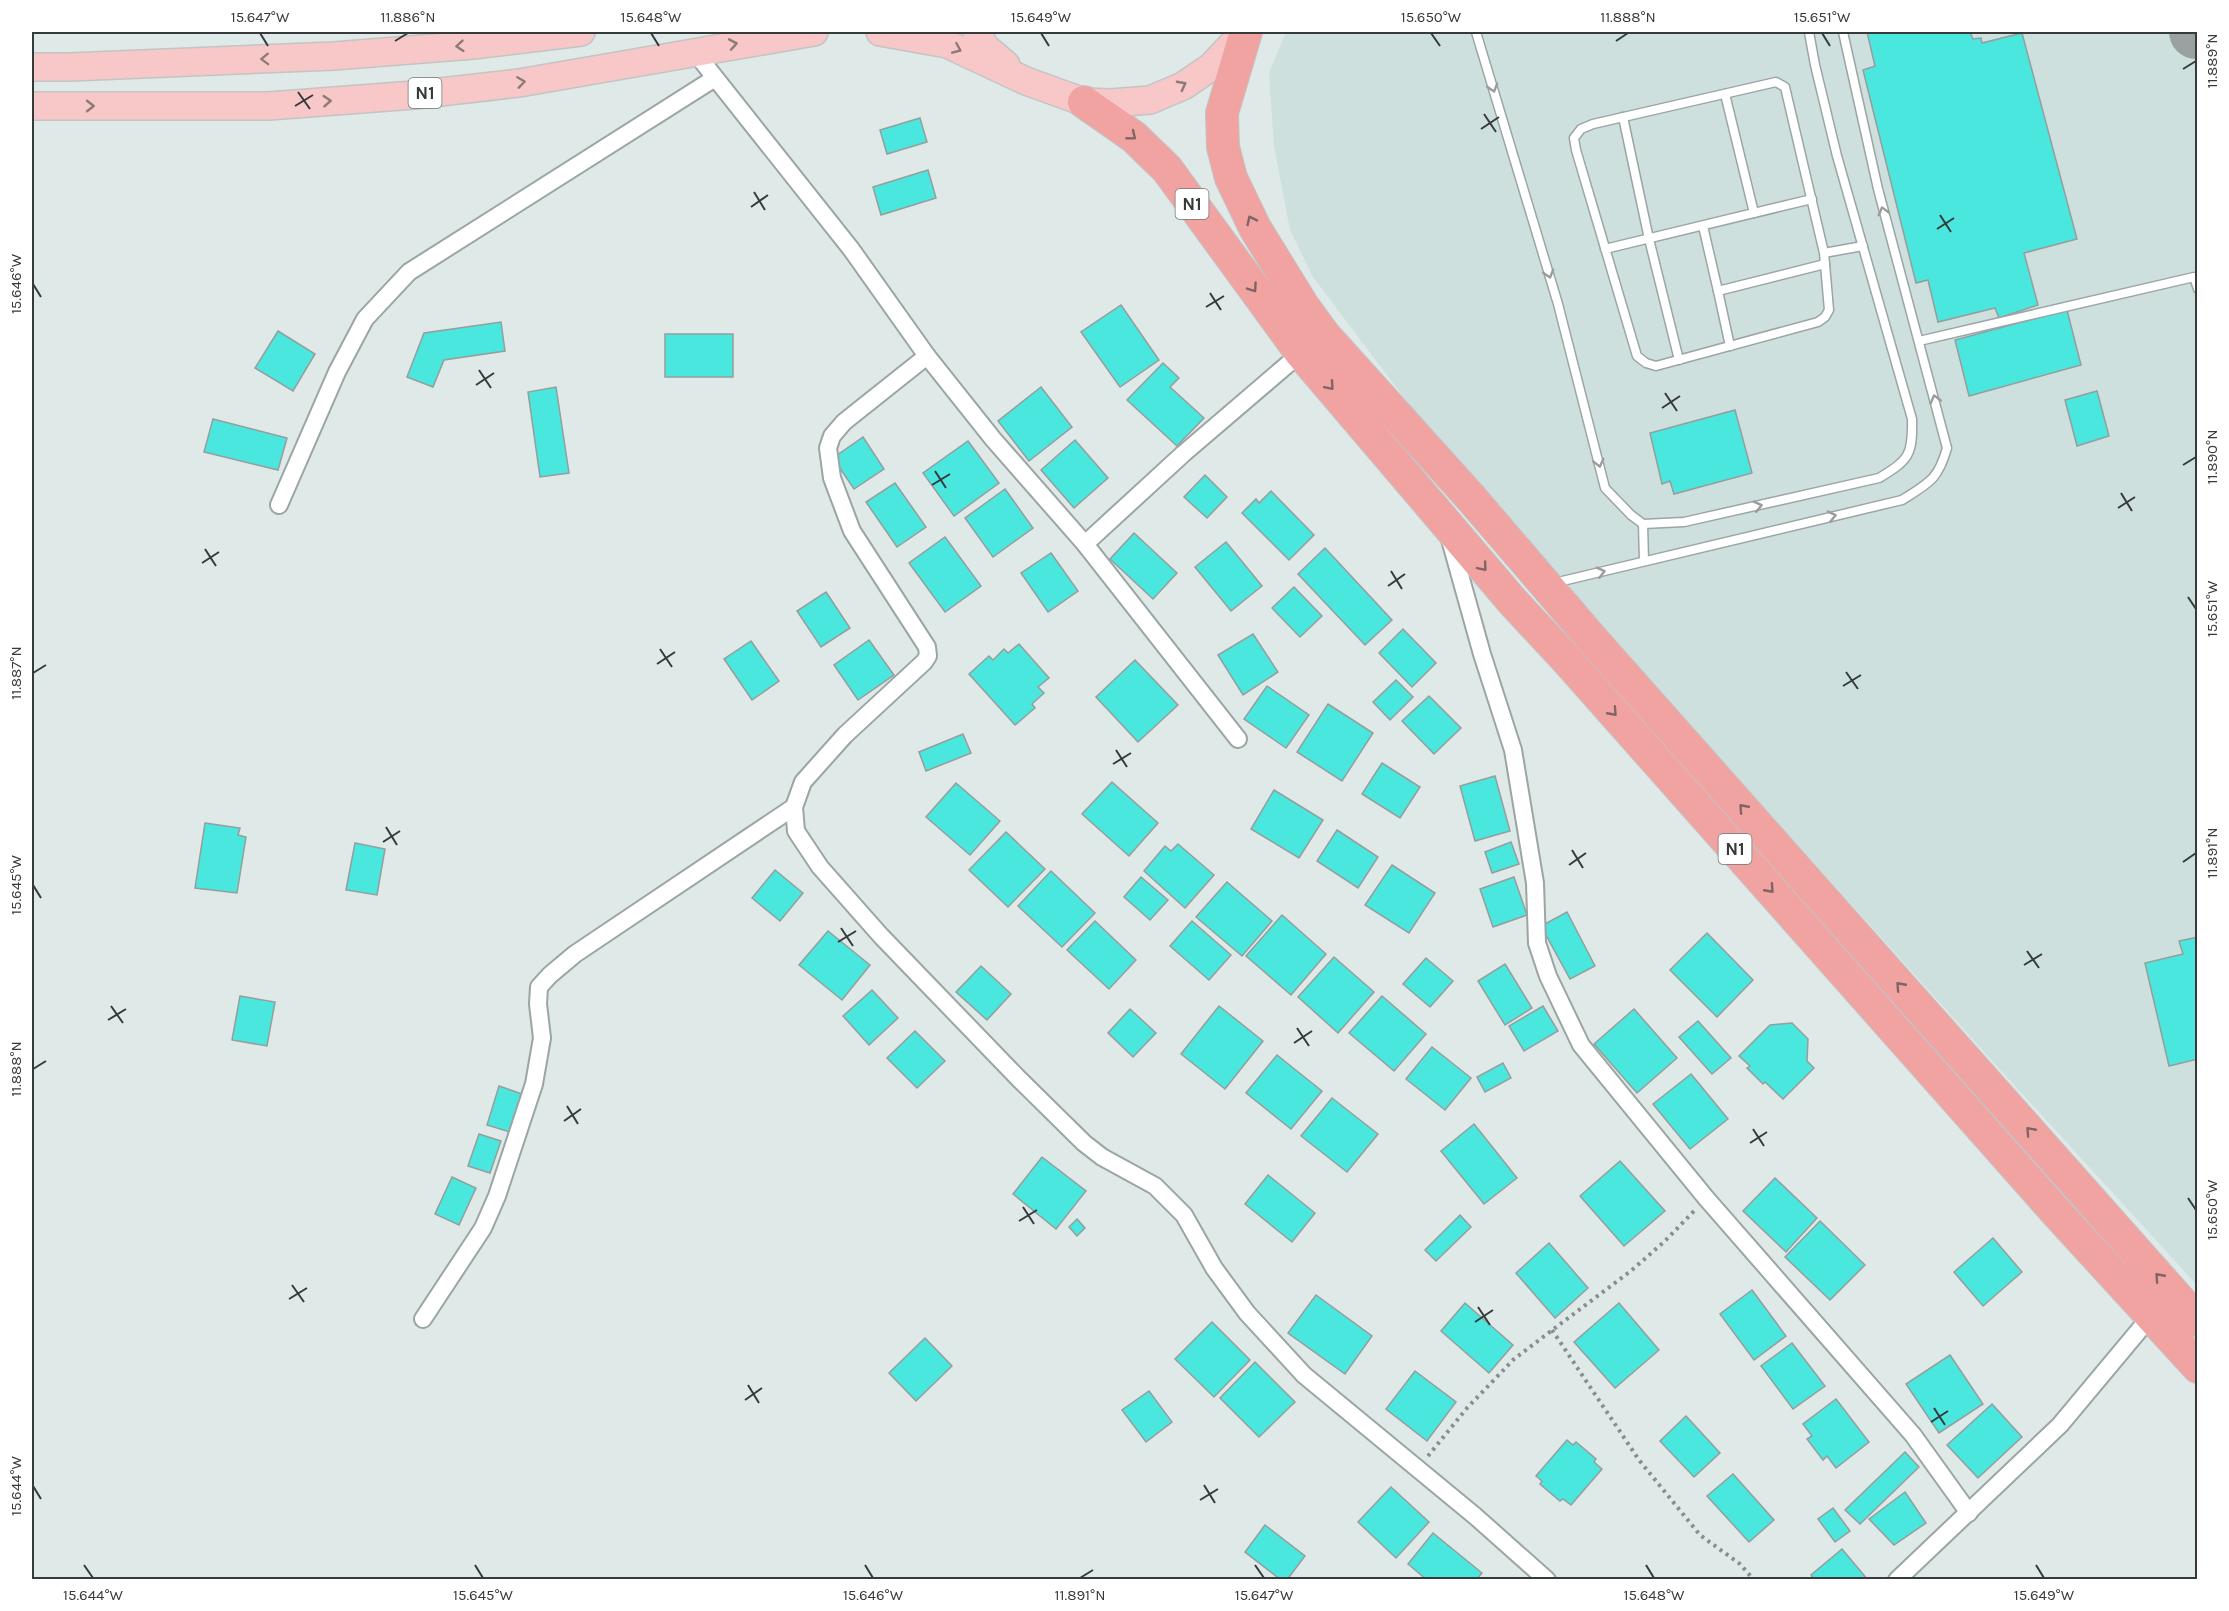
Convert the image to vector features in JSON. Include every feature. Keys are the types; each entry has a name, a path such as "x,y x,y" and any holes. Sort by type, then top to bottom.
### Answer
{"highway":[{"name":"N1","path":"1245,32 1222,113 1223,147 1231,178 1255,228 1303,306 1325,336 1472,499 1544,584 2198,1322"},
{"name":"N1","path":"1084,102 1134,137 1167,169 1301,353 1513,602 2056,1212 2198,1367"}],"main road":[{"name":"N1","path":"32,66 70,67 334,56 473,45 581,32"},
{"name":"N1","path":"32,106 269,106 414,94 519,82 814,32"},
{"path":"880,32 947,44 1026,81 1084,102 1111,103 1150,100 1183,86 1211,67 1245,32"},
{"path":"977,32 985,46 1026,81"}],"street":[{"path":"694,51 851,249 927,356 993,439 1085,544 1238,739"},
{"path":"279,505 336,372 365,319 409,272 715,78"},
{"path":"1085,544 1183,454 1301,353"},
{"path":"927,356 844,422 832,436 828,448 832,478 852,531 927,647 928,656 902,684 845,735 803,782 794,807 796,831 820,867 881,936 1019,1079 1084,1143 1102,1157 1155,1186 1184,1215 1214,1268 1240,1304 1304,1376 1418,1469 1547,1580"},
{"path":"1444,520 1482,654 1513,750 1535,883 1537,943 1548,976 1581,1045 1706,1198 1913,1436 1968,1513"},
{"path":"423,1319 483,1228 497,1196 534,1084 542,1038 538,1004 539,987 575,954 794,807"},
{"path":"1897,1580 2060,1425 2151,1316"}],"lane":[{"path":"1476,32 1558,304 1605,488 1643,524 1684,522 1879,478 1903,464 1913,443 1912,419 1834,144 1809,32"},
{"path":"1544,584 1564,582 1902,500 1924,486 1941,470 1947,448 1878,189 1843,32"},
{"path":"1776,82 1785,87 1824,253 1829,310 1825,317 1818,322 1656,366 1646,363 1637,356 1574,138 1581,129 1623,117 1776,82"},
{"path":"1725,94 1754,213"},
{"path":"1623,117 1649,239 1680,360"},
{"path":"1605,249 1812,199"},
{"path":"1703,226 1730,346"},
{"path":"1824,253 1863,246"},
{"path":"1718,291 1825,264"},
{"path":"1919,341 2194,277 2198,289"},
{"path":"1643,524 1644,561"}],"path":[{"path":"1418,1469 1467,1408 1514,1359 1632,1270 1665,1241 1706,1198"},
{"path":"1552,1330 1639,1460 1700,1535 1740,1564 1754,1580"}],"shaded area":[{"path":"1286,32 2197,32 2197,1285 1604,629 1426,427 1313,277 1290,230 1274,146 1269,73"}],"building":[{"path":"1867,32 1970,32 1973,39 1981,38 1982,43 2022,33 2077,239 2024,253 2038,305 1999,318 1995,308 1938,322 1928,280 1916,283 1863,70 1875,66"},
{"path":"920,118 927,142 887,154 880,130"},
{"path":"928,170 936,198 881,215 873,187"},
{"path":"1121,305 1159,360 1120,387 1081,332"},
{"path":"2067,310 2081,365 1969,396 1955,340"},
{"path":"501,322 505,351 444,360 433,387 407,377 424,333"},
{"path":"278,331 315,354 293,391 255,368"},
{"path":"665,334 733,334 733,377 665,377"},
{"path":"1163,363 1179,378 1170,387 1204,418 1177,446 1127,400"},
{"path":"556,387 569,473 540,477 528,392"},
{"path":"1041,387 1072,427 1029,461 998,421"},
{"path":"2097,391 2109,436 2077,446 2065,400"},
{"path":"1735,410 1752,473 1674,494 1670,481 1662,484 1650,433"},
{"path":"213,419 287,438 278,470 204,452"},
{"path":"863,437 884,469 854,489 833,458"},
{"path":"1075,440 1108,478 1074,508 1041,470"},
{"path":"968,441 999,483 954,516 923,473"},
{"path":"1205,475 1227,497 1207,518 1184,497"},
{"path":"895,483 926,527 897,547 866,502"},
{"path":"1005,489 1033,528 993,557 965,518"},
{"path":"1271,491 1314,535 1289,560 1242,513 1256,499 1259,503"},
{"path":"1134,533 1177,573 1153,599 1110,559"},
{"path":"945,537 981,586 945,612 909,563"},
{"path":"1226,542 1262,586 1231,611 1195,567"},
{"path":"1325,548 1392,620 1365,645 1298,574"},
{"path":"1051,553 1078,591 1048,612 1021,573"},
{"path":"1294,587 1322,616 1300,637 1272,608"},
{"path":"826,592 850,628 821,647 797,611"},
{"path":"1403,629 1436,663 1412,687 1379,653"},
{"path":"1253,634 1278,672 1243,695 1218,655"},
{"path":"869,640 894,675 858,700 834,665"},
{"path":"751,641 779,681 752,700 724,659"},
{"path":"1019,644 1049,678 1038,687 1044,693 1032,704 1035,708 1015,725 969,674 989,656 993,660 1004,649 1008,653"},
{"path":"1135,660 1178,705 1138,742 1096,697"},
{"path":"1396,680 1413,697 1390,720 1373,702"},
{"path":"1267,686 1309,715 1286,748 1244,719"},
{"path":"1429,696 1461,728 1434,754 1402,721"},
{"path":"1328,704 1373,733 1342,781 1297,752"},
{"path":"963,734 971,753 926,771 919,752"},
{"path":"1382,763 1420,787 1400,818 1362,794"},
{"path":"1495,776 1510,831 1475,841 1460,786"},
{"path":"1112,782 1158,823 1129,856 1082,814"},
{"path":"956,783 1000,821 970,855 926,817"},
{"path":"1274,790 1323,820 1299,858 1251,829"},
{"path":"205,823 240,828 238,835 246,837 237,893 195,888"},
{"path":"1337,830 1378,857 1358,888 1317,861"},
{"path":"1006,832 1045,869 1008,907 969,870"},
{"path":"1511,842 1519,864 1492,873 1485,852"},
{"path":"355,843 385,849 377,895 346,890"},
{"path":"1178,844 1214,875 1185,908 1144,871 1165,846 1171,851"},
{"path":"1392,865 1435,893 1409,933 1365,905"},
{"path":"775,870 803,893 780,921 752,898"},
{"path":"1051,871 1095,913 1062,947 1018,906"},
{"path":"1141,877 1168,900 1150,920 1124,897"},
{"path":"1514,877 1527,915 1493,927 1480,889"},
{"path":"1227,882 1272,921 1242,956 1196,917"},
{"path":"1567,912 1595,966 1570,979 1541,926"},
{"path":"1282,915 1326,954 1291,995 1246,956"},
{"path":"1095,921 1136,960 1109,989 1067,950"},
{"path":"1192,921 1231,955 1209,980 1170,946"},
{"path":"828,931 870,965 842,1000 799,965"},
{"path":"1707,933 1753,980 1717,1017 1670,970"},
{"path":"2198,937 2198,1059 2169,1066 2145,963 2183,954 2179,941"},
{"path":"1334,957 1374,992 1338,1033 1298,997"},
{"path":"1426,958 1453,981 1430,1007 1403,984"},
{"path":"1505,964 1532,1008 1505,1025 1478,981"},
{"path":"981,966 1011,994 987,1020 956,992"},
{"path":"872,990 898,1018 869,1045 843,1016"},
{"path":"240,996 275,1002 267,1046 232,1040"},
{"path":"1382,996 1426,1034 1394,1071 1349,1033"},
{"path":"1219,1006 1263,1041 1225,1089 1181,1054"},
{"path":"1543,1006 1558,1031 1524,1051 1509,1026"},
{"path":"1130,1009 1156,1033 1133,1057 1108,1033"},
{"path":"1634,1009 1677,1058 1637,1093 1594,1044"},
{"path":"1698,1021 1731,1058 1712,1074 1679,1037"},
{"path":"1792,1023 1808,1039 1807,1061 1814,1068 1783,1099 1765,1082 1763,1084 1747,1068 1750,1066 1739,1056 1770,1025"},
{"path":"915,1031 945,1061 917,1088 887,1058"},
{"path":"1432,1047 1471,1078 1445,1110 1406,1079"},
{"path":"1277,1055 1322,1091 1291,1129 1246,1093"},
{"path":"1503,1063 1511,1078 1485,1092 1477,1077"},
{"path":"1691,1074 1728,1119 1690,1149 1653,1104"},
{"path":"499,1086 522,1094 510,1132 487,1125"},
{"path":"1332,1098 1378,1134 1347,1172 1301,1136"},
{"path":"1474,1124 1517,1178 1484,1204 1441,1151"},
{"path":"479,1134 501,1141 490,1173 468,1166"},
{"path":"1042,1157 1086,1191 1056,1229 1013,1194"},
{"path":"1620,1161 1665,1211 1624,1246 1580,1196"},
{"path":"1268,1175 1315,1213 1292,1242 1245,1204"},
{"path":"452,1177 476,1188 459,1225 435,1214"},
{"path":"1775,1178 1817,1218 1786,1252 1743,1211"},
{"path":"1460,1215 1471,1227 1436,1261 1425,1250"},
{"path":"1077,1219 1085,1228 1077,1236 1069,1227"},
{"path":"1820,1221 1865,1265 1830,1300 1785,1257"},
{"path":"1993,1238 2022,1272 1983,1306 1954,1272"},
{"path":"1549,1243 1588,1288 1555,1318 1516,1273"},
{"path":"1752,1290 1786,1336 1754,1360 1720,1314"},
{"path":"1316,1295 1372,1336 1345,1374 1288,1333"},
{"path":"1465,1303 1513,1345 1489,1373 1441,1331"},
{"path":"1619,1303 1659,1350 1615,1388 1574,1342"},
{"path":"1212,1322 1250,1360 1214,1397 1175,1359"},
{"path":"925,1338 952,1366 916,1401 889,1373"},
{"path":"1792,1343 1825,1386 1793,1409 1761,1366"},
{"path":"1950,1355 1983,1404 1939,1433 1906,1384"},
{"path":"1255,1362 1295,1402 1259,1437 1220,1398"},
{"path":"1415,1371 1456,1402 1427,1441 1386,1409"},
{"path":"1149,1391 1172,1422 1146,1442 1122,1410"},
{"path":"1836,1399 1869,1442 1836,1468 1827,1456 1823,1460 1807,1439 1812,1436 1803,1424"},
{"path":"1992,1404 2022,1437 1978,1478 1947,1445"},
{"path":"1686,1416 1720,1453 1694,1477 1660,1441"},
{"path":"1567,1440 1573,1445 1576,1442 1596,1459 1594,1462 1602,1469 1571,1505 1563,1499 1560,1501 1540,1484 1542,1481 1536,1476"},
{"path":"1905,1452 1919,1467 1860,1524 1845,1510"},
{"path":"1733,1474 1774,1520 1749,1542 1707,1496"},
{"path":"1391,1487 1429,1522 1396,1558 1358,1522"},
{"path":"1905,1492 1926,1523 1894,1545 1869,1519"},
{"path":"1833,1508 1850,1531 1835,1542 1818,1519"},
{"path":"1265,1525 1305,1556 1287,1580 1281,1580 1245,1552"},
{"path":"1433,1533 1482,1573 1476,1580 1427,1580 1408,1564"},
{"path":"1842,1549 1868,1580 1814,1580 1811,1575"}]}
